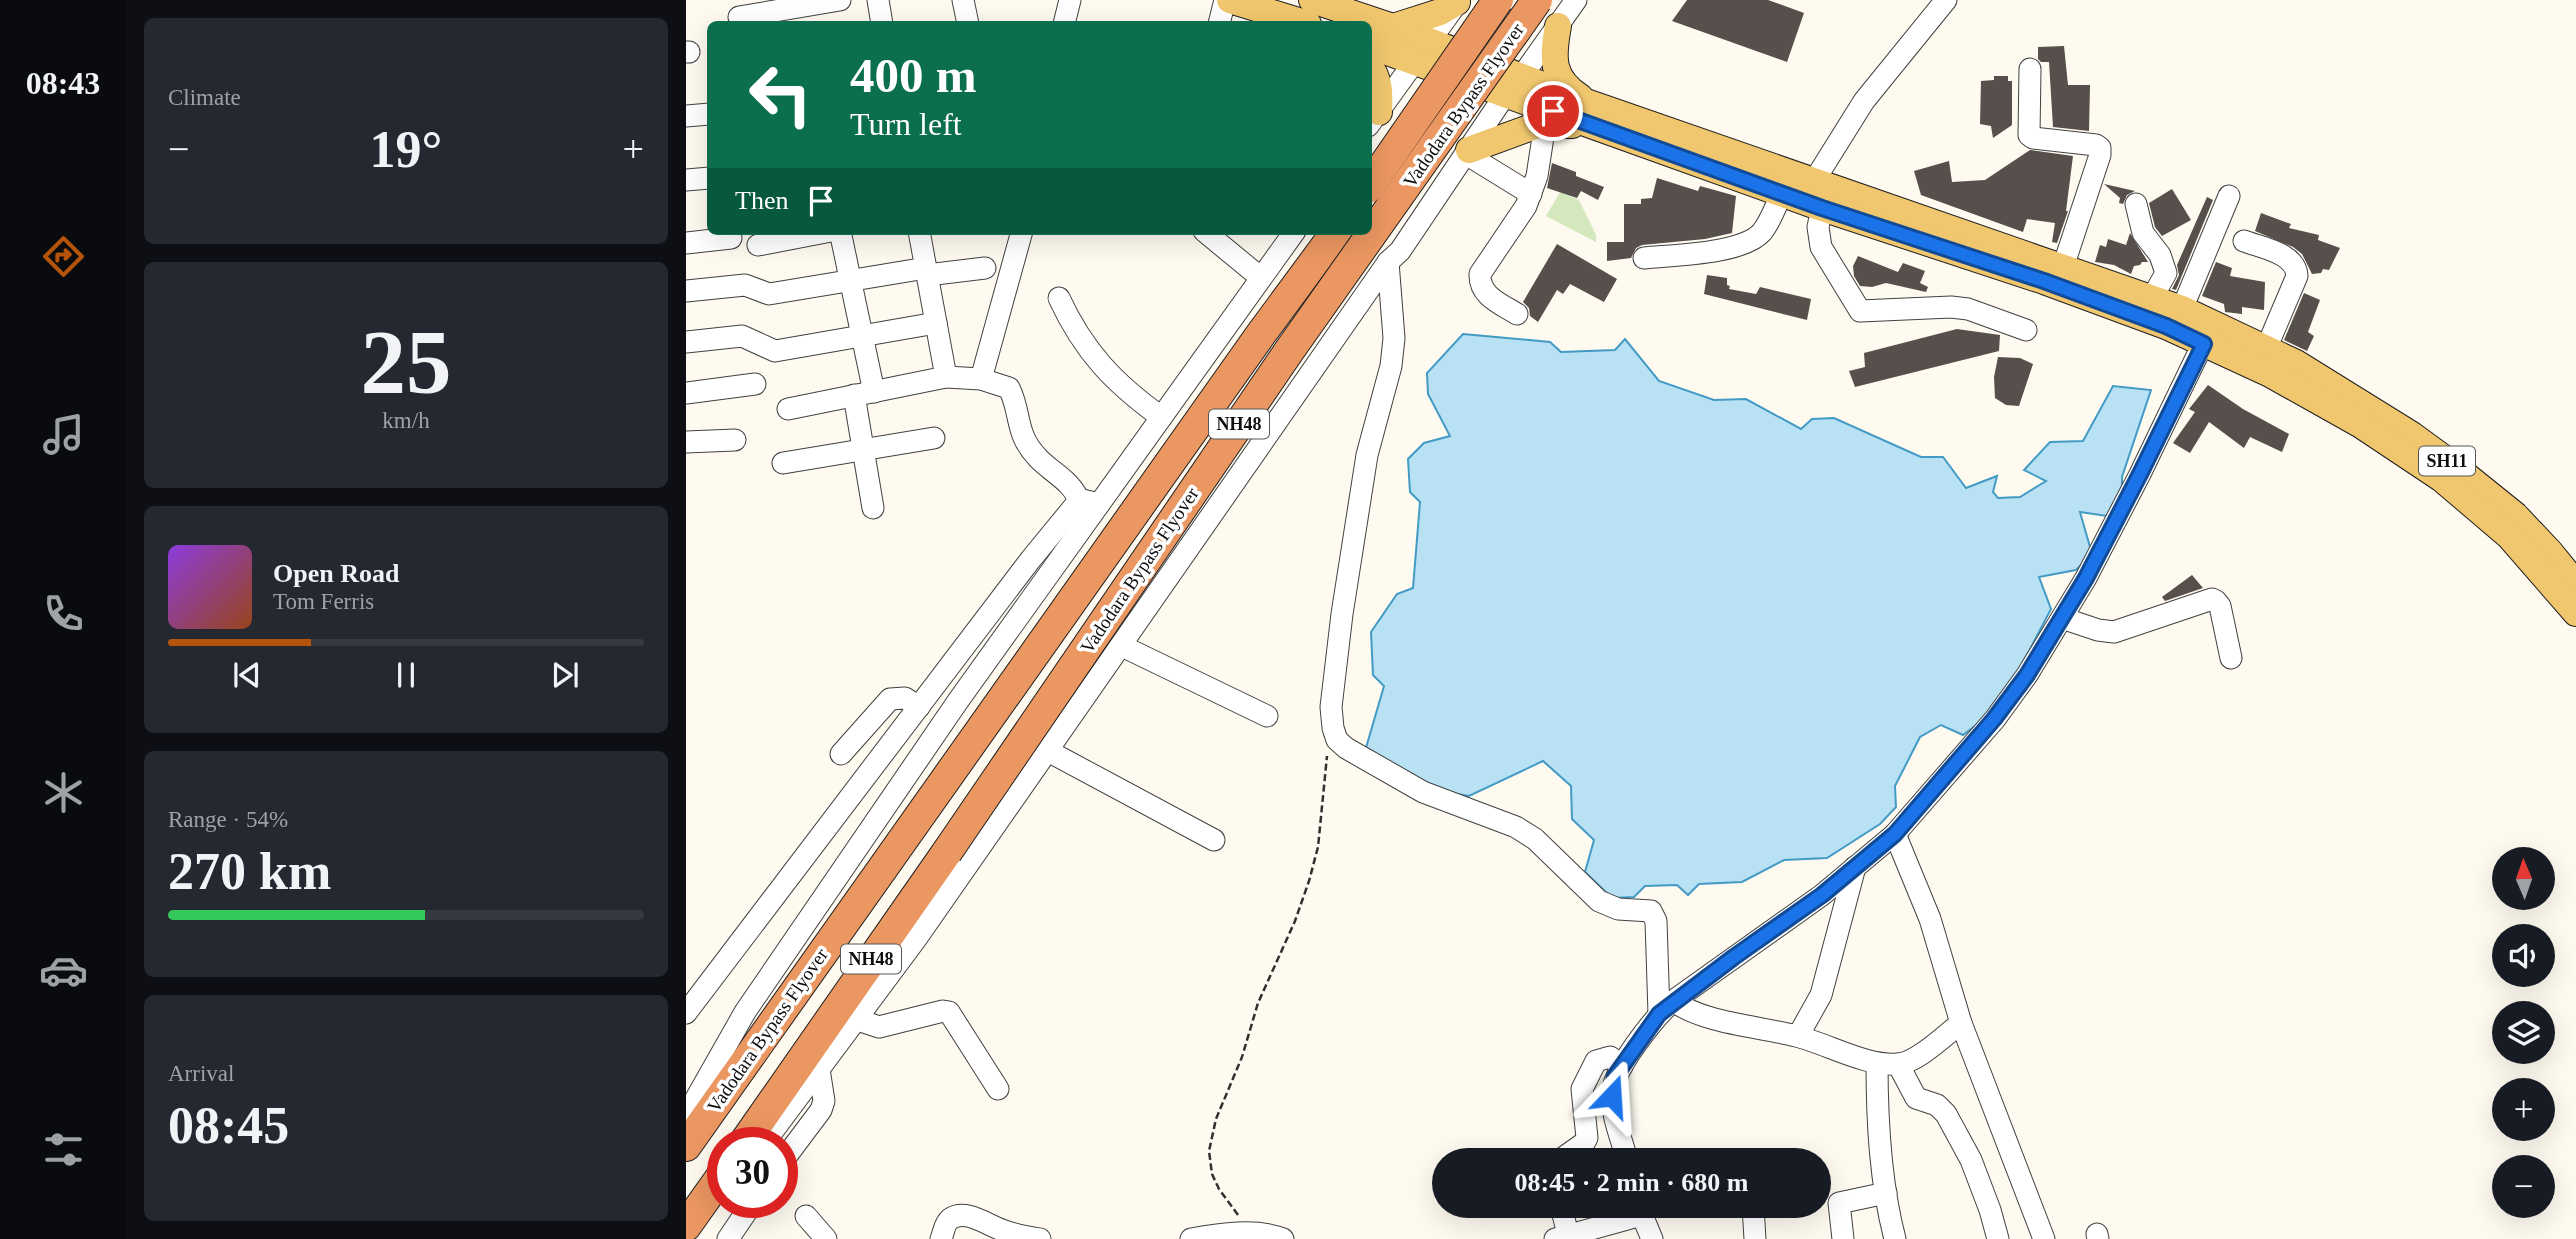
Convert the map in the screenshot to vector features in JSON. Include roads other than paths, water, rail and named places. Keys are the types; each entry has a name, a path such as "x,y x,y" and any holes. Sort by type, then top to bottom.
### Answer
{"highway":[{"name":"Vadodara Bypass Flyover","path":"1372,182 1498,0"},
{"name":"Vadodara Bypass Flyover","path":"1372,234 1537,0"},
{"name":"Vadodara Bypass Flyover","path":"686,1146 1253,345 1334,235"},
{"name":"Vadodara Bypass Flyover","path":"755,1127 1371,235"},
{"path":"686,1226 707,1197"}],"main road":[{"path":"1227,0 1298,21"},
{"name":"SH11","path":"1312,0 1342,5 1393,27 1422,52"},
{"path":"1393,27 1440,12 1458,1"},
{"path":"1558,26 1553,53 1559,78 1567,88 1589,103"},
{"name":"SH11","path":"1372,46 1422,52 1513,85 1601,128 1822,208 2044,281 2166,326 2208,333 2266,349 2296,363 2412,435 2454,465 2515,515 2576,584"},
{"path":"1372,69 1377,76 1380,91 1374,119"},
{"name":"SH11","path":"1513,85 1589,103 2182,309 2208,333 2270,374 2361,425 2442,479 2509,536 2576,613"},
{"path":"1467,152 1518,130 1545,124 1601,128"}],"street":[{"path":"739,17 840,0"},
{"path":"878,0 882,21"},
{"path":"963,0 967,21"},
{"path":"1065,21 1070,0"},
{"path":"1220,21 1227,0"},
{"path":"776,1127 916,939 1388,262 1400,251 1513,85 1576,0"},
{"path":"1814,181 1864,101 1947,0"},
{"path":"1374,119 1458,1"},
{"path":"2030,69 2029,135 2033,138 2096,145 2100,148 2063,267"},
{"path":"686,116 707,114"},
{"path":"1517,314 1484,293 1480,274 1526,206 1537,176 1545,124"},
{"path":"1467,152 1531,194"},
{"path":"686,180 707,178"},
{"path":"1644,258 1719,249 1750,241 1761,233 1782,193"},
{"path":"2182,309 2229,196"},
{"path":"2136,204 2143,233 2160,255 2166,273 2152,299"},
{"path":"1822,208 1818,227 1821,247 1860,311 1951,307 1968,309 2026,330"},
{"path":"758,245 810,235"},
{"path":"841,235 862,336 863,449 873,508"},
{"path":"920,235 946,377"},
{"path":"981,379 1021,235"},
{"path":"1209,235 1261,278"},
{"path":"686,1013 1031,559 1089,503 1161,417 1292,235"},
{"path":"686,243 731,238"},
{"path":"2244,241 2288,259 2296,270 2297,276 2266,349"},
{"path":"1388,262 1394,338 1391,366 1367,455 1342,614 1331,707 1337,740 1346,748 1423,792 1516,827 1535,839 1598,901 1609,907 1651,911 1656,921 1666,1007"},
{"path":"686,292 745,285 769,294 849,281 985,268"},
{"path":"1059,298 1069,319 1101,366 1123,390 1161,417"},
{"path":"686,342 742,336 775,351 936,323"},
{"path":"1624,1148 1612,1096 1615,1076 1666,1007 1822,895 1895,834 1994,719 2027,675 2086,578 2208,333"},
{"path":"788,409 946,377 981,379 1009,388 1024,441 1038,459 1089,503"},
{"path":"686,393 755,384"},
{"path":"783,463 934,438"},
{"path":"686,442 735,440"},
{"path":"686,1116 745,1012 958,701 1089,503"},
{"path":"2062,618 2098,630 2114,632 2206,600 2216,601 2220,606 2231,658"},
{"path":"1122,646 1267,716"},
{"path":"841,754 890,699 905,698 919,707"},
{"path":"1048,751 1214,840"},
{"path":"1895,834 1930,919 1961,1023 2044,1239"},
{"path":"1798,1036 1821,995 1856,867"},
{"path":"1666,1007 1798,1036 1888,1063 1911,1061 1961,1023"},
{"path":"855,1019 879,1027 943,1011 949,1012 998,1089"},
{"path":"1577,1148 1587,1138 1582,1090 1596,1061 1610,1057 1622,1066"},
{"path":"1888,1063 1877,1102 1886,1193 1895,1239"},
{"path":"1888,1063 1916,1098 1937,1105 1946,1114 1971,1160 1998,1239"},
{"path":"798,1141 821,1110 824,1101 819,1069"},
{"path":"1843,1239 1839,1203 1886,1193"},
{"path":"807,1216 826,1239"},
{"path":"941,1239 947,1222 954,1217 963,1216 974,1217 1024,1237 1040,1239"},
{"path":"728,1239 742,1218"},
{"path":"1562,1218 1561,1237 1617,1218"},
{"path":"1643,1218 1652,1239"},
{"path":"1754,1218 1755,1239"},
{"path":"1191,1239 1220,1234 1252,1234 1283,1239"}],"water":[{"path":"1463,334 1550,342 1561,352 1615,350 1625,339 1659,381 1714,400 1746,399 1801,429 1812,419 1834,418 1921,457 1943,457 1966,488 1997,476 1993,492 1998,498 2020,497 2046,481 2024,470 2050,442 2083,441 2113,386 2151,390 2122,477 2122,499 2107,516 2080,512 2092,554 2076,570 2039,577 2051,609 2000,707 1963,735 1941,725 1920,737 1895,786 1896,807 1880,824 1827,858 1784,860 1742,882 1699,884 1688,895 1677,885 1645,886 1634,897 1612,898 1585,872 1594,840 1572,819 1571,786 1543,761 1469,796 1414,787 1365,751 1384,686 1373,675 1371,632 1397,594 1413,588 1420,502 1410,492 1408,459 1424,443 1450,436 1428,394 1427,373"}]}
